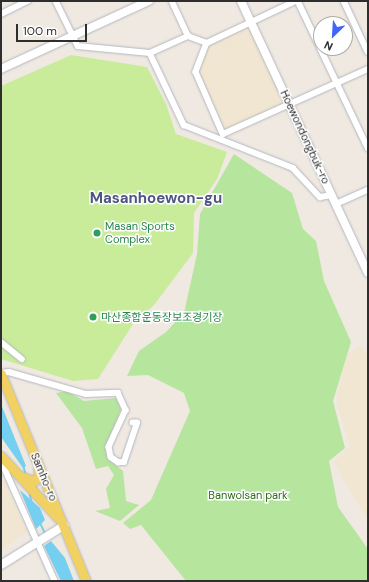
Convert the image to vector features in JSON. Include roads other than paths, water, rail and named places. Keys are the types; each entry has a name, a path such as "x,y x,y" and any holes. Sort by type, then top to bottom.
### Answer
{"main road":[{"path":"1,69 150,1"},
{"name":"Hoewondongbuk-ro","path":"241,1 368,273"},
{"name":"Samho-ro","path":"1,374 37,463 65,525 86,581"},
{"path":"1,456 11,469 65,525 37,540 1,565"},
{"path":"11,469 34,481 40,472 37,463"}],"street":[{"path":"1,14 28,1"},
{"path":"56,1 78,46 150,53 188,36 207,43"},
{"path":"172,1 188,36"},
{"path":"224,141 223,134 196,72 207,43 297,1 368,148"},
{"path":"344,1 368,52"},
{"path":"150,53 184,125 293,168 320,197 332,195"},
{"path":"223,134 368,69"},
{"path":"336,204 368,190"},
{"path":"1,342 22,359"},
{"path":"1,374 9,372 86,394 118,393 126,410 109,447 111,457 118,462 124,462 137,423 133,424"},
{"path":"1,460 55,581"}],"water":[{"path":"1,404 26,466 23,468 1,437"},
{"path":"20,490 40,508 45,520 36,529"},
{"path":"51,541 65,558 74,581 61,581 44,546"}],"waterway":[{"path":"24,467 26,474"},
{"path":"30,494 32,502"},
{"path":"41,524 45,533"}],"place":[{"name":"Masan Sports Complex","path":"97,233"},
{"name":"마산종합운동장보조경기장","path":"93,317"}],"district":[{"name":"Masanhoewon-gu","path":"156,199"}],"park label":[{"name":"Banwolsan park","path":"248,495"}]}
